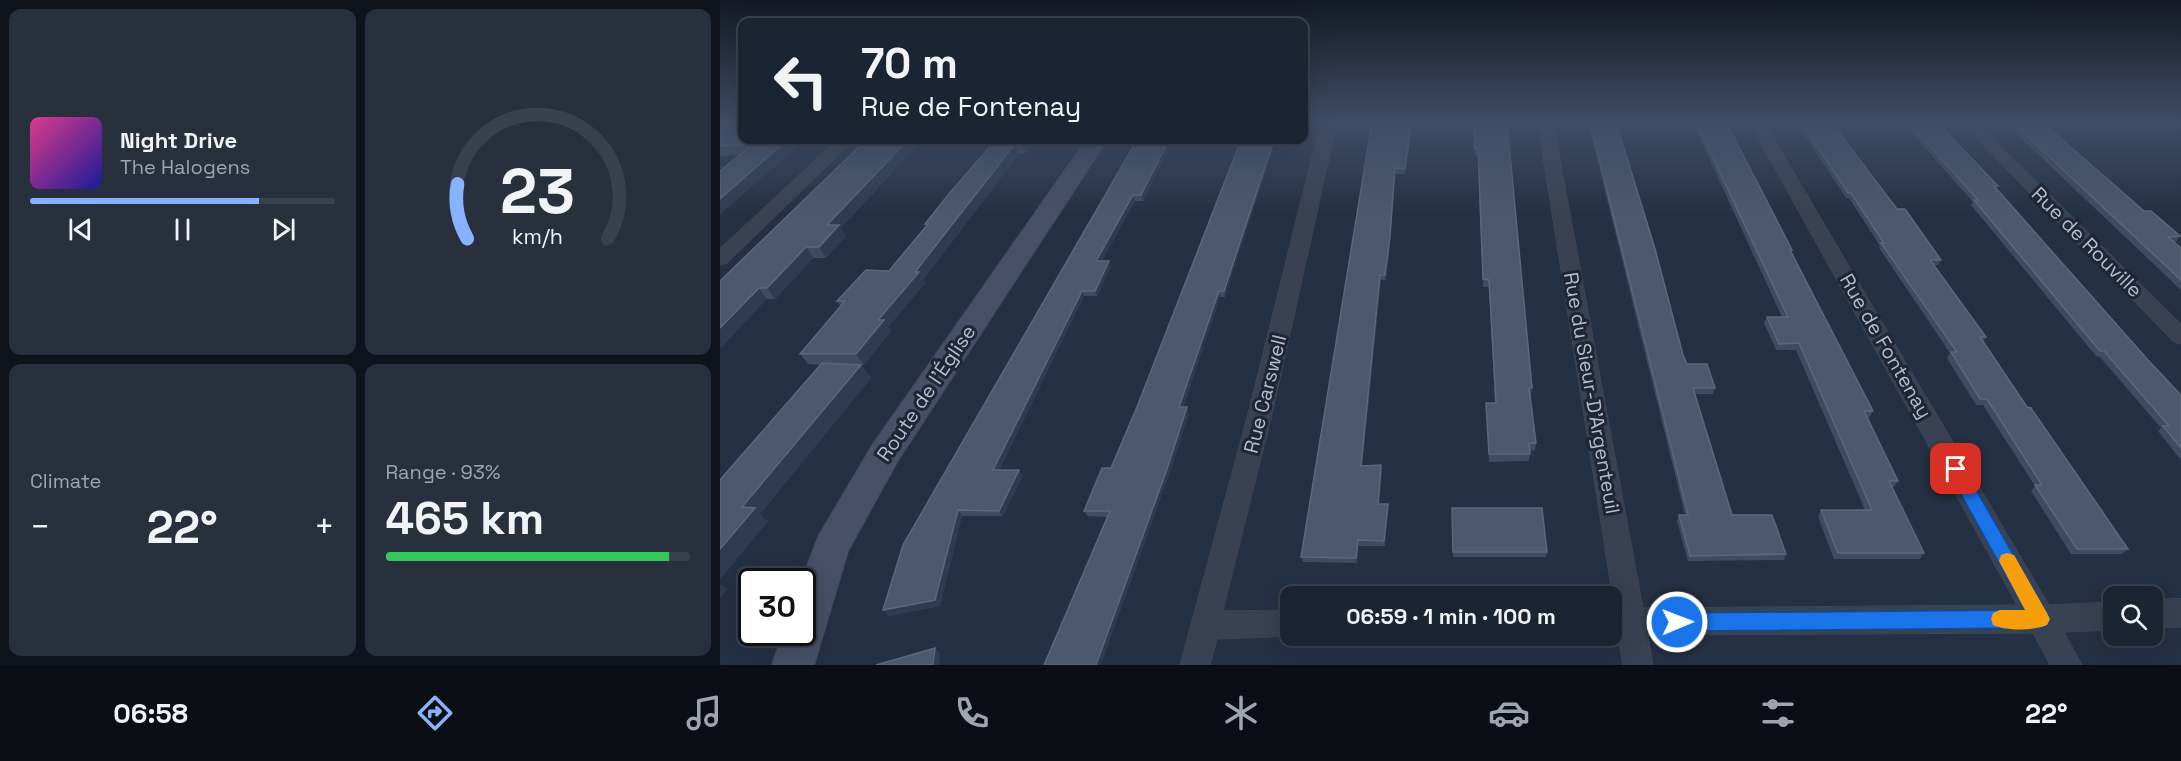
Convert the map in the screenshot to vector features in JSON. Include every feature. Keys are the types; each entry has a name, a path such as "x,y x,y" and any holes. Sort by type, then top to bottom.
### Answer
{"street":[{"path":"720,259 832,153"},
{"name":"Route de l'Église","path":"793,665 831,548 885,453 1087,153"},
{"name":"Rue Carswell","path":"1195,665 1261,410 1322,153"},
{"name":"Rue du Sieur-D'Argenteuil","path":"1550,153 1616,586"},
{"name":"Rue de Fontenay","path":"1775,153 2067,665"},
{"name":"Rue de Rouville","path":"1999,153 2181,337"},
{"path":"2163,614 2181,613"},
{"path":"1622,622 2040,619 2103,616"},
{"path":"1207,625 1280,624"},
{"name":"Rue du Sieur-D'Argenteuil","path":"1622,625 1638,665"}],"building":[{"path":"742,153 772,153 720,199 720,171"},
{"path":"853,153 896,153 827,225 839,225 819,247 806,247 767,288 759,288 720,328 720,281"},
{"path":"984,153 1008,153 915,272 919,272 878,320 884,320 856,354 800,354 845,301 837,301 866,270 889,271 928,224 925,224"},
{"path":"1129,153 1162,153 1141,195 1133,195 1096,261 1109,261 1095,291 1082,291 993,470 1019,470 999,511 958,510 935,600 883,610 903,545"},
{"path":"1236,153 1270,153 1224,291 1219,291 1179,407 1187,407 1096,665 1044,665 1110,511 1084,511 1102,468 1111,468"},
{"path":"1367,153 1407,153 1405,169 1395,168 1385,275 1380,275 1361,466 1381,465 1378,504 1388,504 1384,541 1358,540 1356,558 1301,557"},
{"path":"1478,153 1510,153 1532,388 1529,388 1536,443 1529,443 1530,454 1489,454 1486,403 1496,403 1489,280 1483,279"},
{"path":"1598,153 1626,153 1655,249 1683,355 1687,364 1707,364 1715,388 1693,388 1732,515 1772,515 1786,554 1690,556 1679,515 1688,515"},
{"path":"1711,153 1742,153 1873,411 1864,411 1898,481 1889,481 1924,553 1838,553 1821,510 1872,510 1799,343 1779,344 1767,317 1788,317"},
{"path":"1822,153 1855,153 1897,209 1905,209 1941,260 1930,260 1986,337 1980,337 2128,549 2077,549 2035,485 2042,485 1987,399 1980,399 1951,352 1957,352 1881,243 1884,243 1851,193 1848,193"},
{"path":"1936,153 1967,153 2181,395 2181,448 2163,426 2169,426 2104,351 2100,351 1974,200 1978,200"},
{"path":"2045,153 2078,153 2144,211 2151,211 2180,236 2168,237 2181,248 2181,280"},
{"path":"822,363 861,365 742,507 755,508 720,549 720,480"},
{"path":"1452,508 1542,508 1547,552 1453,552"},
{"path":"935,648 933,665 876,665"}],"slow traffic":[{"path":"2000,619 2040,619 2007,561"}],"route":[{"path":"1677,622 2040,619 1956,469"}]}
